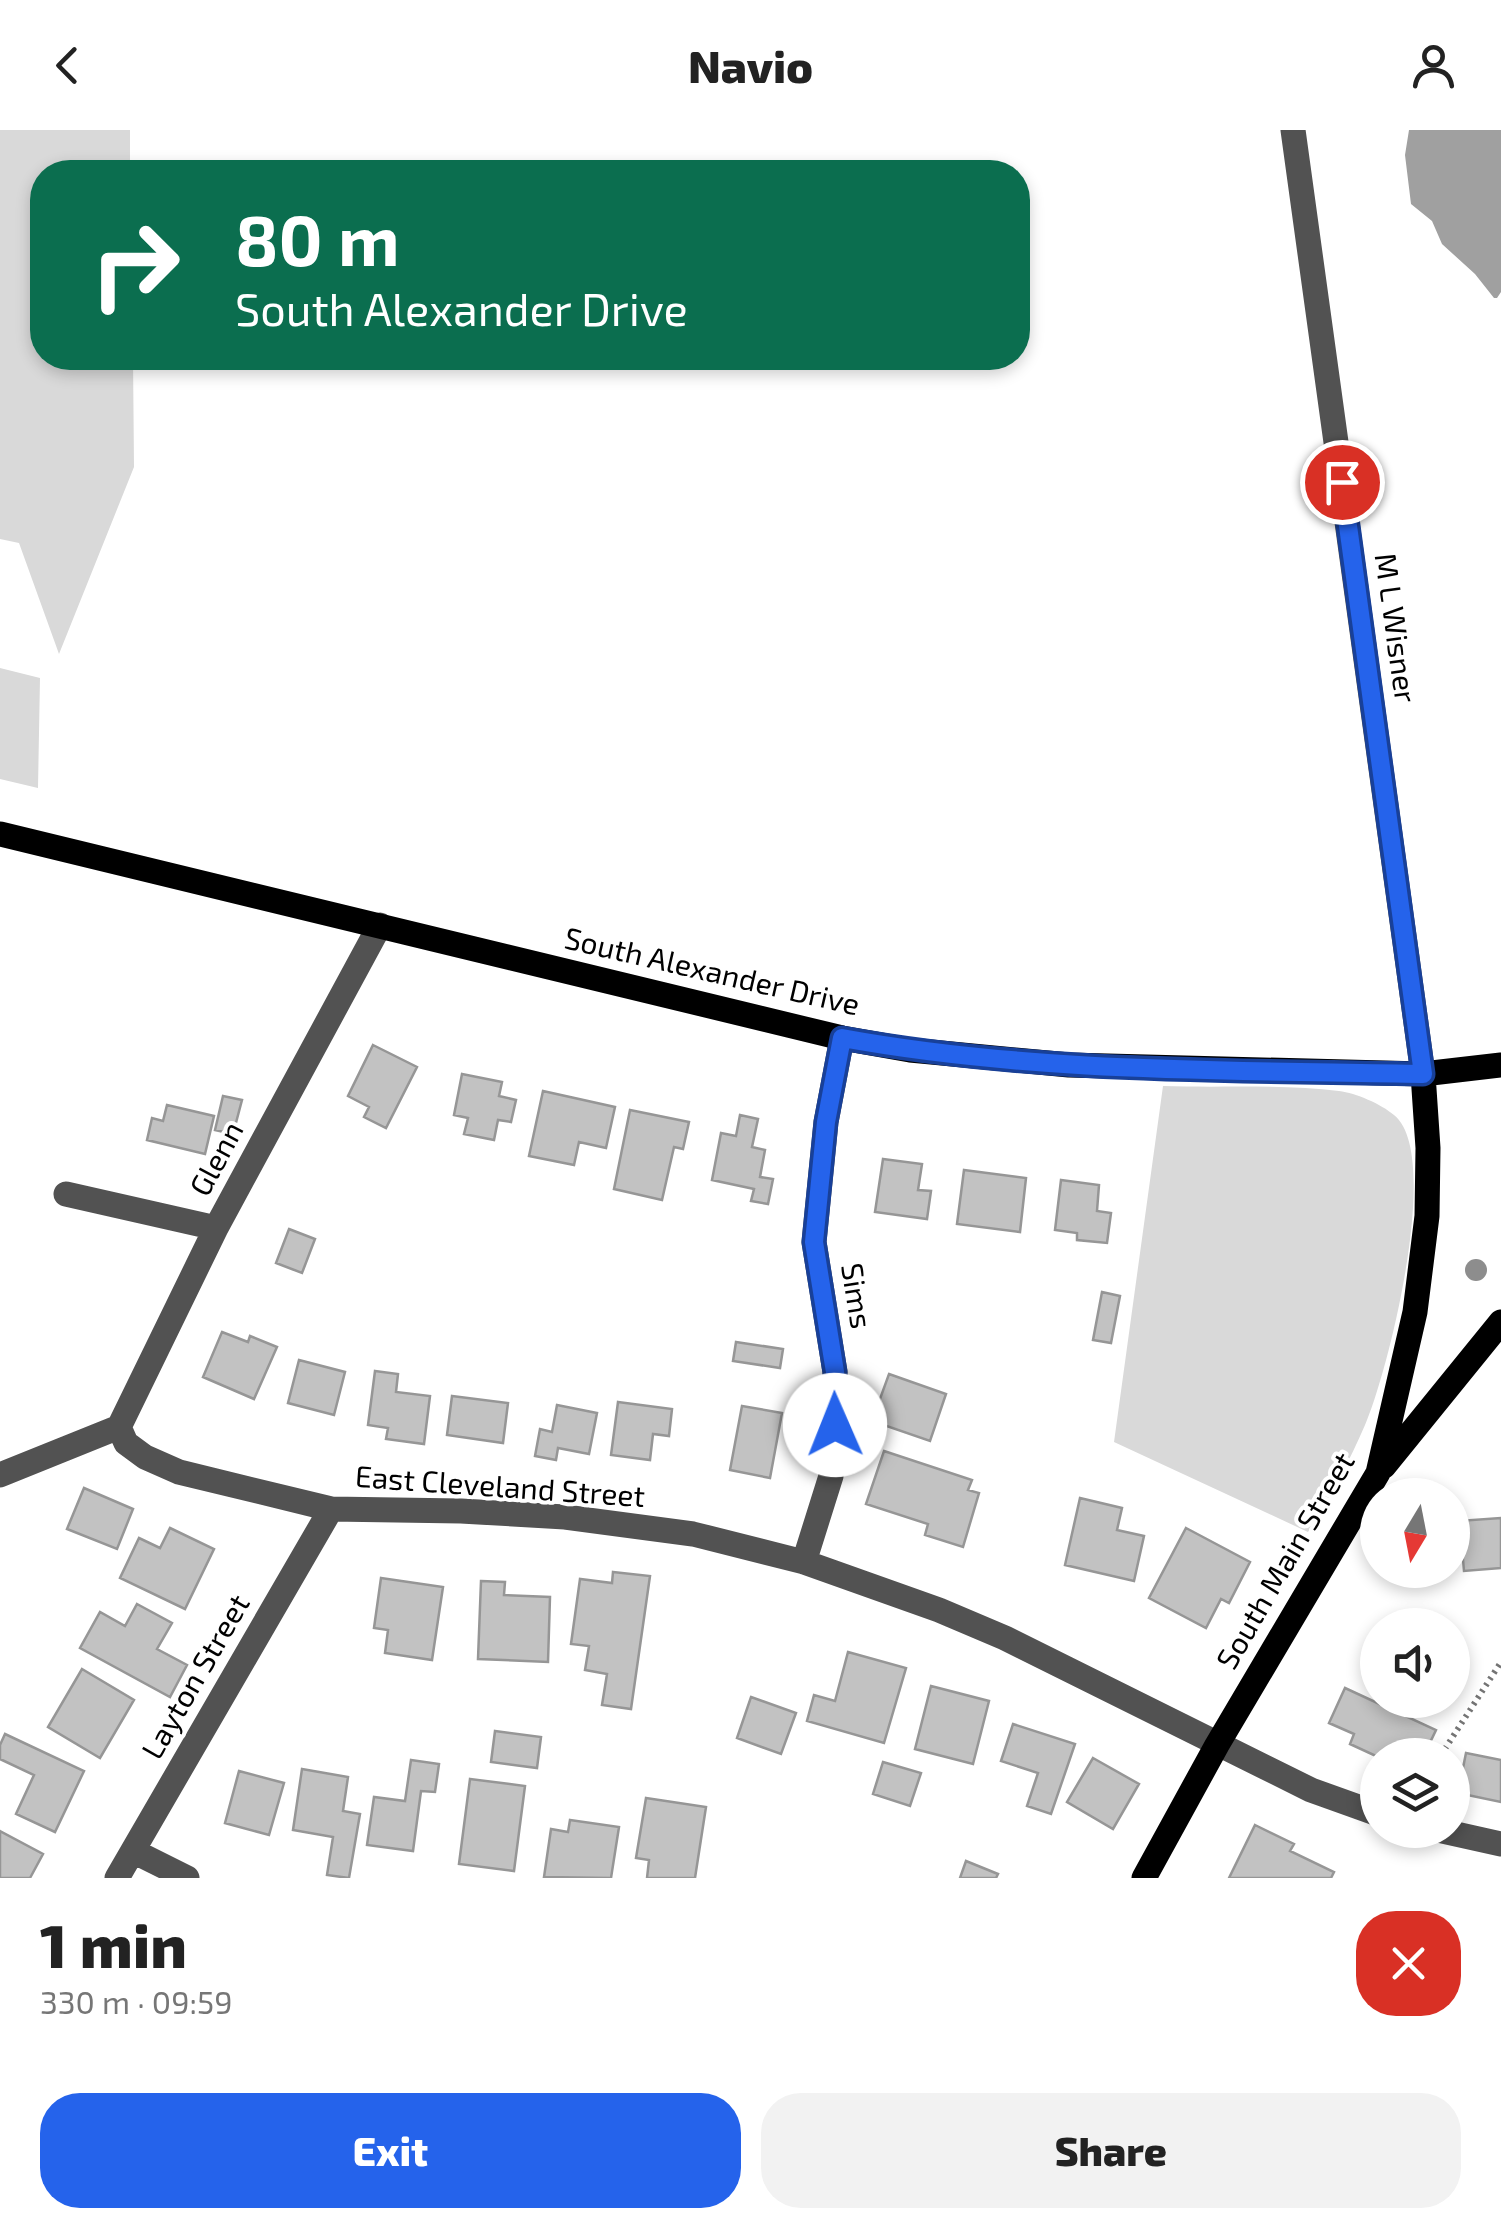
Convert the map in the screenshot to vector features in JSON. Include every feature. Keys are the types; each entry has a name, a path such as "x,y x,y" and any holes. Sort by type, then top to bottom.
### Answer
{"main road":[{"name":"South Alexander Drive","path":"0,834 842,1038 926,1052 1069,1066 1423,1074 1501,1065"},
{"name":"South Main Street","path":"1144,1878 1217,1745 1378,1473 1415,1312 1427,1216 1423,1074"},
{"path":"1378,1473 1501,1322"}],"street":[{"name":"M L Wisner","path":"1293,130 1423,1074"},
{"name":"Glenn","path":"119,1427 216,1228 380,925"},
{"name":"Sims","path":"804,1562 831,1476 835,1425 835,1372 814,1242 826,1122 842,1038"},
{"path":"66,1194 216,1228"},
{"path":"0,1475 119,1427"},
{"name":"East Cleveland Street","path":"119,1427 126,1443 145,1457 179,1472 331,1509 565,1517 693,1534 804,1562 1005,1638 1311,1790 1360,1808"},
{"name":"Layton Street","path":"117,1878 331,1509"},
{"path":"1470,1837 1501,1844"},
{"path":"133,1851 187,1878"}],"path":[{"path":"1452,1738 1501,1662"}],"shaded area":[{"path":"0,130 130,130 130,160 30,160 30,370 133,370 134,467 59,654 19,543 0,539"},
{"path":"1409,130 1501,130 1501,292 1497,298 1442,244 1432,221 1411,204 1405,155"},
{"path":"0,668 40,678 38,788 0,779"},
{"path":"1163,1086 1346,1092 1389,1111 1408,1137 1413,1172 1412,1216 1386,1360 1359,1439 1308,1532 1114,1442"}],"building":[{"path":"373,1045 417,1067 386,1128 364,1117 369,1107 348,1096"},
{"path":"462,1074 502,1082 499,1096 516,1100 511,1122 498,1120 494,1140 464,1134 468,1118 454,1115"},
{"path":"543,1091 615,1107 606,1148 579,1142 574,1165 529,1156"},
{"path":"223,1096 242,1100 233,1134 215,1130"},
{"path":"167,1105 214,1116 205,1154 147,1140 152,1118 163,1121"},
{"path":"630,1110 689,1122 683,1149 674,1147 662,1200 614,1189"},
{"path":"740,1115 758,1119 752,1147 765,1150 760,1177 773,1179 768,1204 751,1201 754,1189 712,1180 721,1133 736,1136"},
{"path":"883,1159 922,1164 918,1190 931,1191 927,1219 875,1212"},
{"path":"964,1170 1026,1178 1020,1232 957,1224"},
{"path":"1061,1180 1099,1185 1097,1211 1111,1213 1107,1243 1077,1240 1077,1233 1055,1230"},
{"path":"289,1229 315,1239 302,1273 276,1263"},
{"path":"1102,1292 1120,1296 1111,1343 1093,1340"},
{"path":"222,1332 248,1342 250,1336 277,1347 254,1399 203,1377"},
{"path":"736,1342 783,1349 780,1368 733,1361"},
{"path":"299,1360 345,1372 334,1415 288,1403"},
{"path":"375,1371 398,1374 396,1392 430,1396 424,1444 386,1439 388,1428 368,1425"},
{"path":"889,1374 946,1394 930,1441 872,1421"},
{"path":"452,1396 508,1403 503,1443 447,1435"},
{"path":"618,1402 672,1409 669,1436 653,1434 650,1460 611,1455"},
{"path":"557,1405 597,1413 589,1454 558,1448 556,1460 535,1456 540,1429 552,1432"},
{"path":"742,1406 782,1413 770,1478 730,1470"},
{"path":"884,1451 972,1480 968,1490 979,1493 963,1547 925,1535 928,1524 866,1504"},
{"path":"84,1488 133,1509 117,1549 67,1529"},
{"path":"1080,1498 1122,1508 1117,1530 1144,1536 1134,1581 1065,1565"},
{"path":"1501,1518 1501,1568 1470,1571 1470,1520"},
{"path":"170,1528 214,1549 185,1609 120,1578 139,1538 160,1548"},
{"path":"1186,1528 1250,1562 1229,1603 1221,1599 1206,1628 1149,1598"},
{"path":"613,1572 650,1576 631,1709 602,1705 607,1674 585,1670 589,1646 571,1644 580,1579 612,1583"},
{"path":"381,1578 443,1587 432,1660 385,1653 388,1630 374,1628"},
{"path":"481,1581 505,1582 504,1595 550,1597 548,1662 478,1659"},
{"path":"137,1604 172,1623 157,1649 187,1665 170,1697 80,1648 100,1612 125,1626"},
{"path":"848,1652 906,1668 884,1743 807,1721 814,1695 835,1701"},
{"path":"82,1669 134,1700 100,1758 48,1727"},
{"path":"931,1686 989,1701 973,1764 915,1749"},
{"path":"1345,1688 1360,1695 1360,1718 1410,1718 1436,1730 1432,1738 1360,1738 1360,1749 1350,1744 1354,1734 1329,1723"},
{"path":"751,1697 796,1713 781,1754 737,1738"},
{"path":"1013,1724 1075,1744 1051,1814 1027,1806 1038,1773 1001,1761"},
{"path":"495,1731 541,1737 537,1768 491,1762"},
{"path":"5,1734 84,1771 55,1832 16,1814 34,1775 0,1759"},
{"path":"1470,1754 1501,1760 1501,1802 1470,1796"},
{"path":"1093,1758 1139,1784 1113,1829 1067,1802"},
{"path":"411,1760 439,1764 435,1792 421,1791 413,1851 367,1845 374,1797 405,1801"},
{"path":"883,1762 921,1773 910,1806 873,1794"},
{"path":"302,1769 348,1777 343,1811 360,1814 349,1878 327,1875 333,1837 293,1830"},
{"path":"239,1771 284,1783 269,1835 225,1823"},
{"path":"470,1779 525,1786 514,1871 459,1864"},
{"path":"646,1798 706,1807 695,1878 647,1878 649,1860 636,1858"},
{"path":"570,1820 619,1827 611,1878 544,1877 551,1829 568,1832"},
{"path":"1255,1825 1294,1844 1290,1851 1334,1872 1331,1878 1229,1878"},
{"path":"0,1831 43,1854 30,1878 0,1878"},
{"path":"966,1861 998,1874 996,1878 960,1878"}],"route":[{"path":"835,1425 835,1372 814,1242 826,1122 842,1038 910,1050 1069,1066 1423,1074 1342,482"}]}
